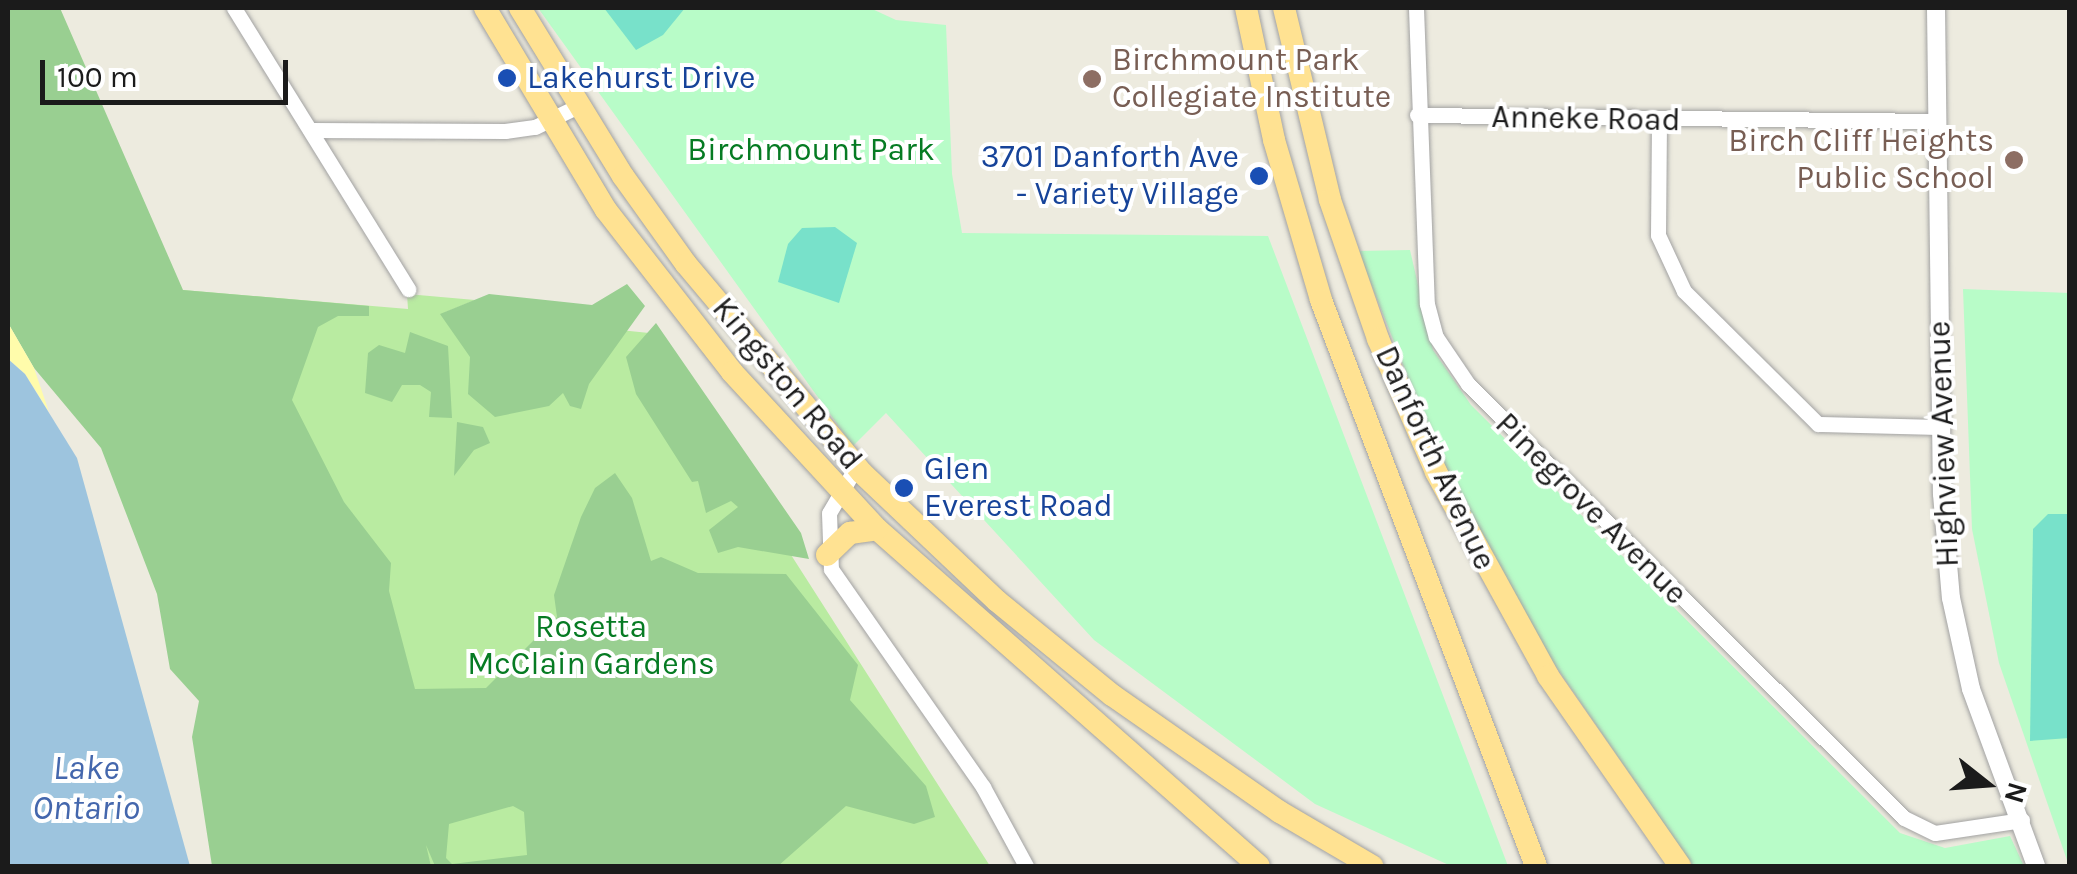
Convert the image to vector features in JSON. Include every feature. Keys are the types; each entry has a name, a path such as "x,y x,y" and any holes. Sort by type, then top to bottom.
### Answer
{"main road":[{"name":"Kingston Road","path":"485,8 548,122 674,303 840,490 878,529 1260,866"},
{"name":"Kingston Road","path":"520,8 578,106 686,264 856,467 996,601 1112,695 1280,812 1372,866"},
{"name":"Danforth Avenue","path":"1246,8 1274,140 1320,300 1536,866"},
{"name":"Danforth Avenue","path":"1284,8 1330,200 1378,339 1436,472 1548,676 1680,866"},
{"path":"827,555 850,533 878,529"}],"street":[{"path":"234,8 408,289"},
{"name":"Pinegrove Avenue","path":"1416,8 1427,304 1436,337 1468,384 1904,818 1936,833 2022,820"},
{"name":"Highview Avenue","path":"1936,8 1945,539 1961,652 2036,866"},
{"path":"310,130 506,131 548,122 578,106"},
{"name":"Anneke Road","path":"1417,115 1659,121 1936,121"},
{"path":"1659,121 1658,235 1684,291 1818,424 1941,427"},
{"path":"856,467 840,490 826,528 827,555 838,581 982,787 1026,866"}],"green space":[{"path":"8,8 60,8 183,290 369,306 369,316 338,316 318,327 292,400 344,502 391,563 389,591 415,689 486,688 557,617 554,595 581,517 595,488 615,473 632,498 651,561 661,557 698,573 786,574 858,665 850,700 926,786 935,817 914,824 846,806 778,866 435,866 426,845 431,866 212,866 192,737 199,701 170,669 157,594 101,448 34,368 8,323","holes":["513,806 524,812 527,855 452,864 446,858 449,824"]},
{"name":"Birchmount Park","path":"538,8 870,8 896,20 946,25 952,174 962,233 1268,236 1508,866 1451,866 1315,804 1094,640 886,413 853,446"},
{"path":"1410,250 1433,350 1471,405 1900,833 1945,848 2010,836 2024,866 1693,866 1546,652 1438,453 1358,251"},
{"path":"627,284 645,306 589,384 581,409 570,406 563,393 549,406 495,417 468,394 470,357 440,314 489,294 592,305"},
{"path":"1963,289 2069,293 2069,866 1999,663 1972,529"},
{"name":"Rosetta McClain Gardens","path":"183,290 408,309 407,294 475,300 446,312 649,333 990,866 431,866 348,600"},
{"path":"656,323 801,533 809,559 738,547 718,553 709,530 738,507 731,501 706,513 698,481 692,482 636,394 626,357"},
{"path":"410,332 448,346 452,418 429,417 431,392 420,385 402,385 392,402 365,393 368,353 379,345 405,353"},
{"path":"457,422 483,427 490,443 474,450 454,476"}],"sand":[{"path":"8,323 34,368 49,412 25,374 8,359"}],"shaded area":[{"path":"604,8 685,8 663,35 636,50"},
{"path":"835,227 857,243 839,303 778,282 788,244 802,228"},
{"path":"2048,514 2069,514 2069,738 2030,741 2033,529"}],"water":[{"name":"Lake Ontario","path":"8,359 25,374 77,458 190,866 8,866"}],"place":[{"name":"Lakehurst Drive","path":"507,78"},
{"name":"Birchmount Park Collegiate Institute","path":"1092,79"},
{"name":"Birch Cliff Heights Public School","path":"2014,160"},
{"name":"3701 Danforth Ave - Variety Village","path":"1259,176"},
{"name":"Glen Everest Road","path":"904,488"}]}
